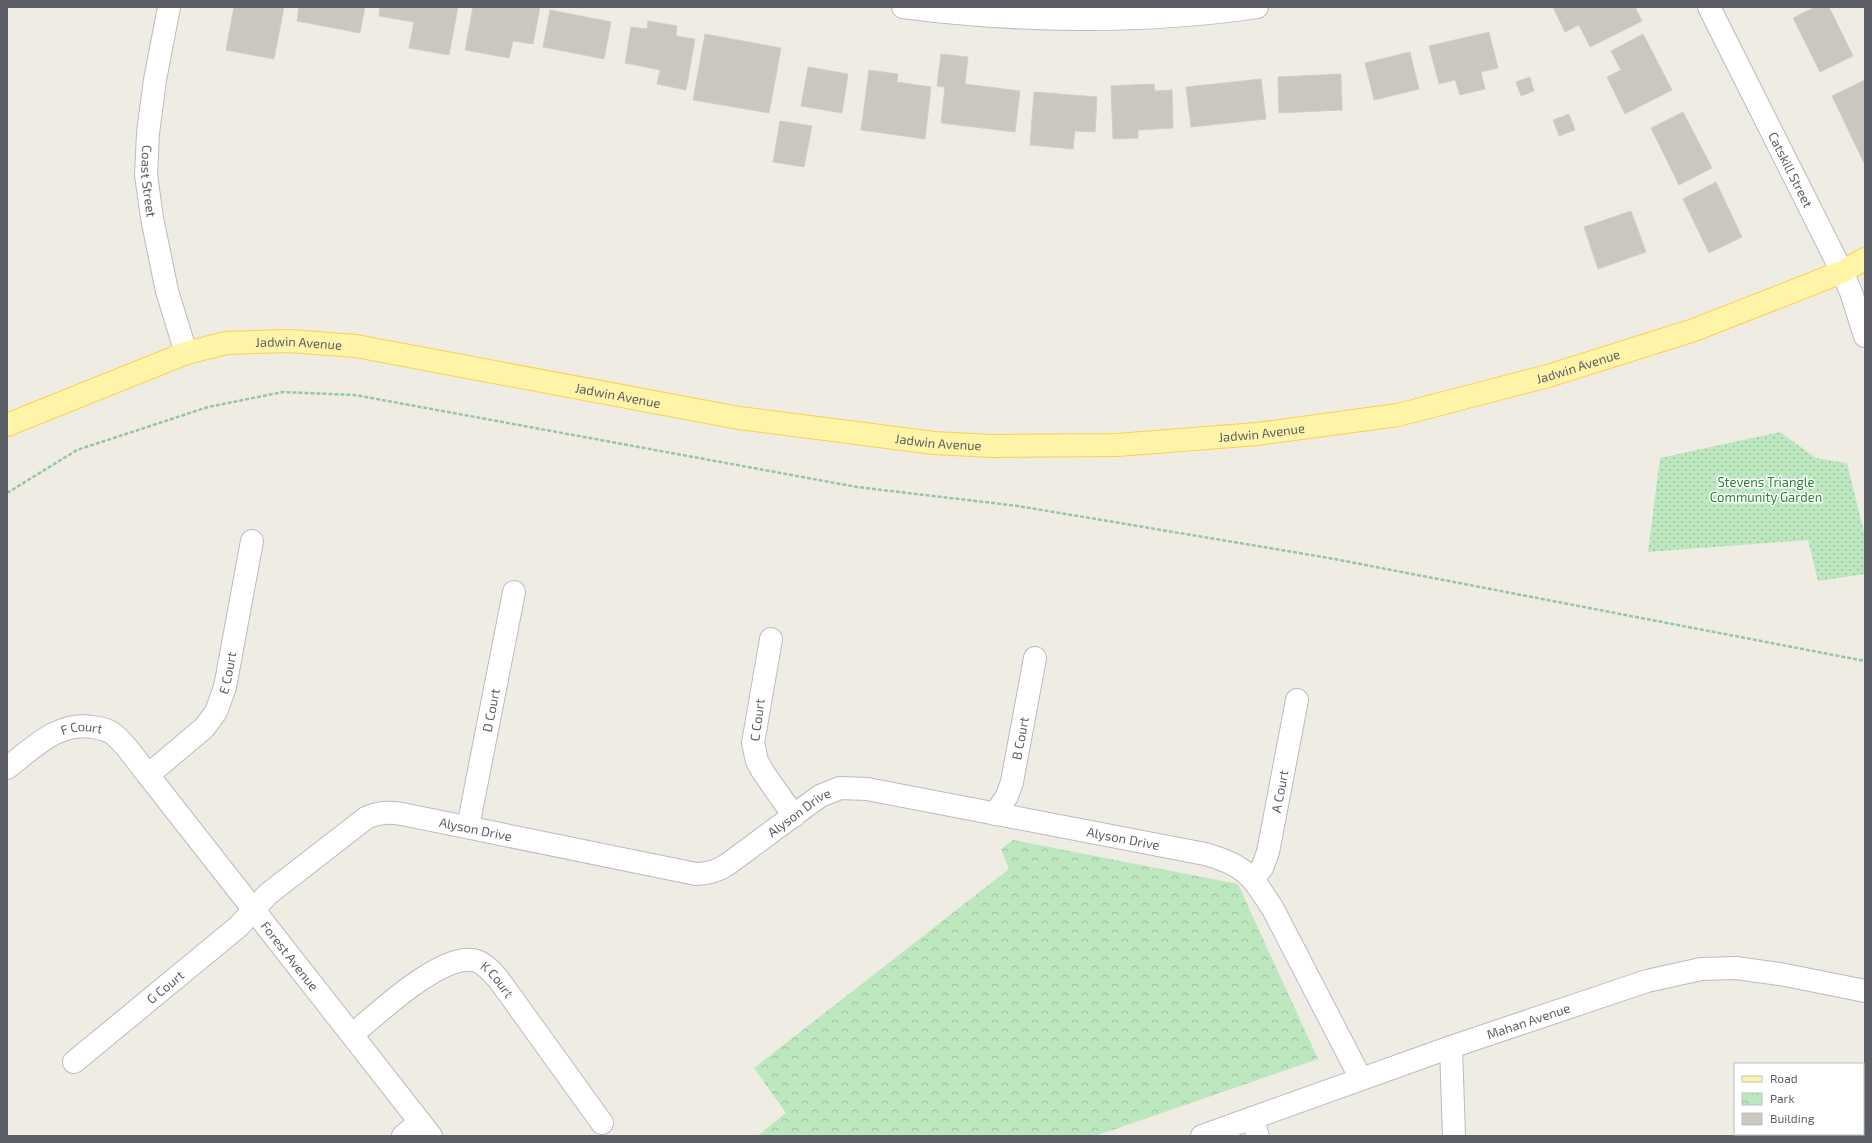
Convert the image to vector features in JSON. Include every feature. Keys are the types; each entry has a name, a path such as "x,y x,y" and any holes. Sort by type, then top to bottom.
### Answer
{"main road":[{"name":"Jadwin Avenue","path":"7,425 186,353 226,343 289,341 356,346 739,418 934,443 984,445 1117,445 1257,434 1398,414 1548,376 1694,330 1842,272 1865,259"}],"street":[{"name":"Coast Street","path":"169,7 155,80 148,133 146,176 152,218 167,291 186,353"},
{"path":"903,7 1037,19 1150,17 1224,12 1257,7"},
{"name":"Catskill Street","path":"1709,7 1842,272 1851,292 1865,336"},
{"name":"E Court","path":"148,775 204,728 216,712 225,687 252,541"},
{"name":"D Court","path":"468,827 514,592"},
{"name":"C Court","path":"771,639 753,743 757,761 763,772 794,816"},
{"name":"B Court","path":"995,814 1003,802 1012,782 1034,658"},
{"name":"A Court","path":"1253,879 1262,868 1268,852 1297,700"},
{"name":"F Court","path":"7,768 56,732 66,727 86,726 101,728 113,734 148,775"},
{"name":"Forest Avenue","path":"148,775 426,1129"},
{"name":"Alyson Drive","path":"254,910 268,894 295,872 366,818 375,813 391,812 703,874 719,870 820,796 830,791 848,788 867,789 1212,856 1226,860 1238,866 1260,887 1273,909 1362,1078"},
{"name":"G Court","path":"74,1062 229,934 254,910"},
{"name":"K Court","path":"352,1035 422,979 456,961 474,960 490,969 499,980 602,1123"},
{"name":"Mahan Avenue","path":"1202,1136 1255,1127 1362,1078 1647,981 1701,969 1736,968 1780,974 1865,991"},
{"path":"1451,1047 1454,1136"},
{"path":"403,1136 426,1129"}],"path":[{"path":"7,493 77,450 208,407 283,392 355,394 857,487 1018,506 1329,558 1865,661"}],"green space":[{"name":"Stevens Triangle Community Garden","path":"1780,432 1816,458 1847,463 1865,536 1865,574 1818,581 1808,540 1648,552 1660,458"},
{"path":"1013,840 1238,884 1318,1059 1095,1136 757,1136 786,1113 754,1068 1009,869 1001,849"}],"building":[{"path":"234,7 284,7 274,59 226,50"},
{"path":"299,7 365,7 360,33 297,21"},
{"path":"380,7 458,7 449,55 409,48 414,22 379,16"},
{"path":"473,7 540,7 533,44 513,41 509,58 465,50"},
{"path":"1553,7 1635,7 1642,21 1590,47 1579,25 1565,32"},
{"path":"1815,7 1829,7 1853,56 1820,72 1793,18"},
{"path":"550,10 611,22 604,59 543,47"},
{"path":"648,21 677,26 676,36 695,39 686,90 657,84 660,70 625,63 631,27 647,29"},
{"path":"1489,32 1498,68 1481,72 1485,89 1460,95 1455,80 1439,84 1429,46"},
{"path":"705,34 781,48 769,113 693,100"},
{"path":"1643,34 1672,90 1625,114 1607,77 1621,70 1611,51"},
{"path":"1410,52 1419,89 1374,100 1365,63"},
{"path":"941,54 968,57 965,84 1020,91 1015,132 941,123 945,87 937,86"},
{"path":"808,67 848,74 842,113 801,106"},
{"path":"869,70 898,74 897,82 931,87 925,139 861,130"},
{"path":"1341,74 1342,110 1279,113 1278,77"},
{"path":"1530,77 1534,91 1521,96 1516,82"},
{"path":"1261,79 1266,119 1191,127 1186,87"},
{"path":"1865,80 1865,165 1832,96"},
{"path":"1154,84 1155,91 1172,90 1173,128 1138,130 1138,138 1113,139 1111,86"},
{"path":"1034,92 1097,97 1095,132 1075,131 1073,149 1030,145"},
{"path":"1683,112 1712,168 1679,185 1651,128"},
{"path":"1569,114 1575,130 1559,136 1553,120"},
{"path":"780,121 812,126 804,167 773,162"},
{"path":"1716,182 1742,237 1709,253 1683,199"},
{"path":"1631,211 1646,252 1598,269 1584,227"}]}
